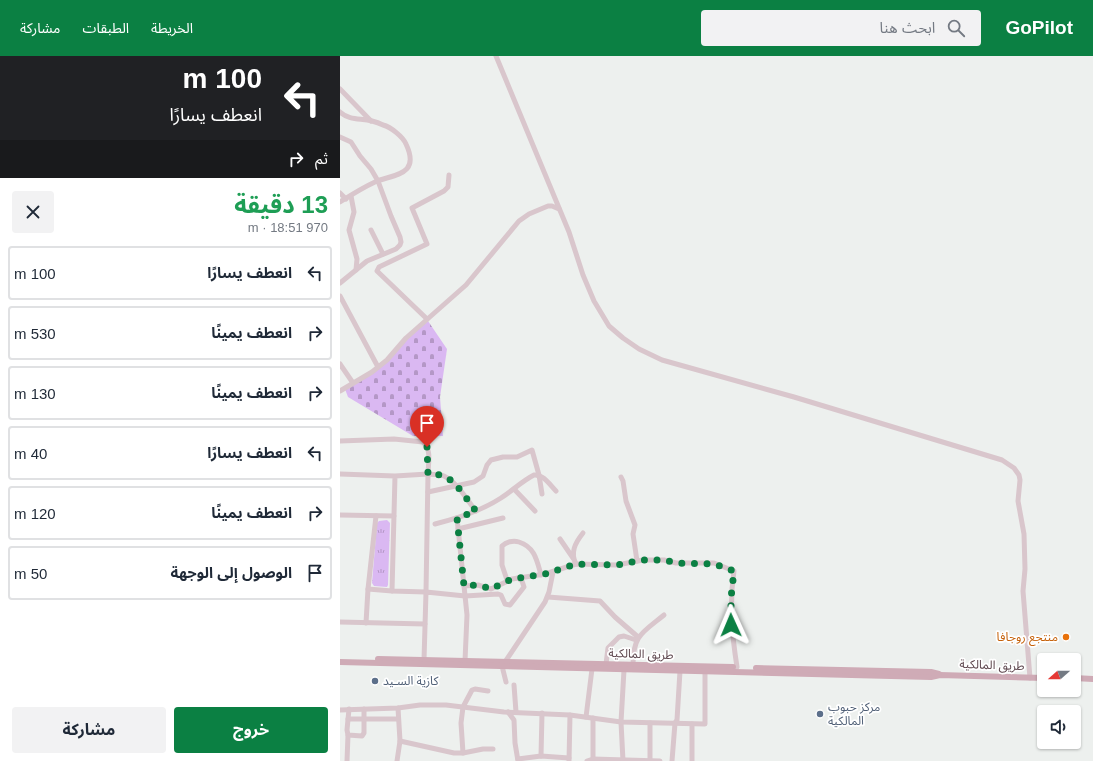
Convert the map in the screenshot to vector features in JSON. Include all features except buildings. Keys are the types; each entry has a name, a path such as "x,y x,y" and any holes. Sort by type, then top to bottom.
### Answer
{"main road":[{"name":"طريق المالكية","path":"340,658 458,663 555,665 606,664 664,668 832,672"},
{"name":"طريق المالكية","path":"340,662 364,660"},
{"name":"طريق المالكية","path":"458,663 465,661 503,664"},
{"name":"طريق المالكية","path":"555,665 592,669 624,670 664,668 680,671 737,667 931,677 940,675 1037,678"},
{"path":"1081,678 1093,678"}],"street":[{"path":"496,56 559,209 586,282 600,312 614,331 639,349 663,360 799,399 996,459 1007,463 1014,468 1019,475 1020,485 1018,501 1024,534 1025,569 1023,591 1030,678"},
{"path":"340,89 371,121"},
{"path":"340,112 351,119 371,121 392,128 404,140 409,154 409,164 405,171 398,176 378,181 362,188 340,202"},
{"path":"340,137 351,142 360,156 369,165 378,181 401,242 396,249 367,261 340,282"},
{"path":"427,319 377,271 379,267 427,244 412,208 444,191 448,187 449,175"},
{"path":"340,193 346,199"},
{"path":"351,196 354,212 349,230 357,259 356,270"},
{"path":"340,391 387,360 406,338 466,285 523,218 548,206 559,209"},
{"path":"371,230 383,254"},
{"path":"340,296 378,367"},
{"path":"340,364 353,383"},
{"path":"340,441 394,439 421,441 426,444 428,451 428,492 424,662"},
{"path":"428,492 471,483 478,480 484,474 488,463 493,459 517,457 532,450 539,475 542,494"},
{"path":"340,474 395,476 428,474 443,476 456,486 476,511"},
{"path":"435,524 476,511 492,503 536,474 556,491"},
{"path":"392,591 395,476"},
{"path":"621,477 626,501 635,525 632,534 636,561"},
{"path":"514,489 535,511"},
{"path":"340,515 394,516"},
{"path":"366,623 376,516"},
{"path":"457,518 467,615 465,661"},
{"path":"458,529 503,518"},
{"path":"574,559 574,547 583,534"},
{"path":"560,539 576,564"},
{"path":"507,580 502,565 502,546 505,543 516,540 526,544 532,549 541,575"},
{"path":"464,586 478,585 491,589 507,580 541,575 576,564 617,565 636,561 664,560 676,563 707,563 720,565 734,571 731,598 731,625 737,667"},
{"path":"506,682 503,664 548,597 552,572"},
{"path":"368,589 465,596 501,595 505,604 510,605 524,587 522,580 518,578"},
{"path":"548,597 600,601 637,638"},
{"path":"633,665 633,652 637,638 664,615"},
{"path":"340,622 425,624"},
{"path":"606,664 608,648 619,637 624,636 637,638"},
{"path":"586,717 592,669"},
{"path":"340,710 398,708 420,704 508,712 570,715 621,722 705,724 702,669"},
{"path":"623,761 621,722 624,670"},
{"path":"672,761 674,723 677,720 680,671"},
{"path":"514,685 516,712"},
{"path":"463,753 461,723 463,707 472,690 488,691"},
{"path":"397,761 400,741 398,708"},
{"path":"347,761 349,709"},
{"path":"340,730 347,733 364,735 364,709"},
{"path":"508,712 514,720 515,743 518,760 541,756 569,760 570,715"},
{"path":"541,756 542,713"},
{"path":"593,718 593,760"},
{"path":"348,719 398,719"},
{"path":"650,723 650,761"},
{"path":"692,724 692,761"},
{"path":"400,741 454,753 493,749"},
{"path":"587,761 660,761"}],"green space":[{"path":"428,321 447,349 440,397 443,436 413,436 348,397 345,389 385,364 406,339"},
{"path":"387,520 390,523 388,585 387,587 374,586 372,583 377,523 379,521"}],"place":[{"name":"منتجع روجافا","path":"1066,637"},
{"name":"كازية السـيد","path":"375,681"},
{"name":"مركز حبوب المالكية","path":"820,714"}],"route":[{"path":"427,447 428,474 445,477 456,486 476,511 457,518 464,586 478,585 491,589 505,581 545,574 576,564 624,565 643,560 664,560 676,563 696,562 714,564 734,571 731,598 731,625"}]}
